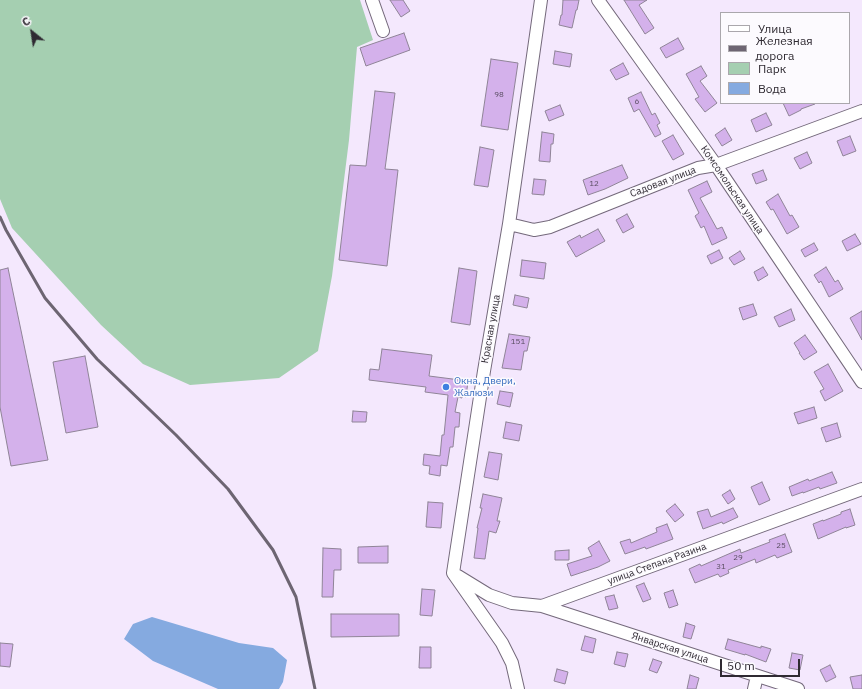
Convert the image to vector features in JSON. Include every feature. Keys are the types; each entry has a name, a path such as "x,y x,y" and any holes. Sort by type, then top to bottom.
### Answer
{"street":[{"path":"372,0 383,32"},
{"name":"Красная улица","path":"453,573 484,371 509,224 541,0"},
{"name":"Комсомольская улица","path":"598,0 716,165 862,382"},
{"name":"Садовая улица","path":"509,224 534,230 550,227 698,168 716,165 862,111"},
{"name":"улица Степана Разина","path":"453,573 489,595 512,602 542,606 862,489"},
{"path":"453,573 502,643 512,663 518,689"},
{"name":"Январская улица","path":"542,606 798,689"},
{"path":"754,689 757,676"}],"green space":[{"path":"0,0 360,0 373,40 357,47 349,140 332,276 318,351 279,378 190,385 143,364 101,325 12,228 0,199"}],"water":[{"path":"152,617 239,643 273,648 287,660 283,682 279,689 218,689 153,661 124,639 133,624"}],"building":[{"path":"390,0 403,0 410,11 401,17"},
{"path":"563,0 579,0 572,28 559,25 562,15"},
{"path":"624,0 647,0 639,5 654,28 645,34"},
{"path":"404,33 410,50 366,66 360,48"},
{"path":"678,38 684,49 666,58 660,48"},
{"path":"555,51 572,54 570,67 553,64"},
{"path":"491,59 518,63 508,130 481,126"},
{"path":"623,63 629,74 616,80 610,70"},
{"path":"701,66 707,76 700,81 717,103 705,112 695,99 699,97 686,74"},
{"path":"375,91 395,93 385,169 398,170 387,266 339,260 350,165 366,166"},
{"path":"641,92 652,115 655,113 660,123 657,125 661,134 655,137 639,109 634,112 628,98"},
{"path":"783,104 815,104 801,109 789,116"},
{"path":"560,105 564,115 549,121 545,111"},
{"path":"766,113 772,125 756,132 751,120"},
{"path":"725,128 732,140 722,146 715,135"},
{"path":"542,132 554,134 553,144 551,144 550,162 539,161"},
{"path":"673,135 684,154 673,160 662,141"},
{"path":"850,136 856,151 843,156 837,141"},
{"path":"480,147 494,150 488,187 474,185"},
{"path":"807,152 812,163 800,169 794,158"},
{"path":"622,165 628,178 588,195 583,180"},
{"path":"763,170 767,180 756,184 752,174"},
{"path":"534,179 546,180 544,195 532,194"},
{"path":"707,181 712,192 700,198 717,229 722,227 727,238 712,245 704,226 701,228 695,216 699,213 688,190"},
{"path":"778,194 790,216 792,215 799,227 787,234 773,209 771,210 766,202"},
{"path":"627,214 634,227 623,233 616,220"},
{"path":"598,229 605,241 576,257 567,242 580,235 581,238"},
{"path":"855,234 861,244 847,251 842,241"},
{"path":"814,243 818,250 805,257 801,250"},
{"path":"719,250 723,258 711,264 707,256"},
{"path":"740,251 745,259 734,265 729,258"},
{"path":"522,260 546,263 544,279 520,276"},
{"path":"763,267 768,275 758,281 754,272"},
{"path":"826,267 835,282 838,280 843,289 829,297 821,281 819,283 814,275"},
{"path":"8,268 48,460 11,466 0,407 0,270"},
{"path":"459,268 477,271 470,325 451,322"},
{"path":"515,295 529,298 527,308 513,305"},
{"path":"753,304 757,315 743,320 739,308"},
{"path":"791,309 795,320 779,327 774,317"},
{"path":"862,311 862,340 850,318"},
{"path":"509,334 530,337 527,351 524,351 521,370 502,368"},
{"path":"805,335 817,352 804,360 794,343"},
{"path":"382,349 432,355 429,376 468,381 466,397 458,397 455,412 460,413 459,427 455,427 453,447 450,447 447,466 441,465 440,476 429,474 430,466 423,465 424,454 440,456 442,435 444,435 448,395 425,392 426,387 369,380 370,369 379,370"},
{"path":"85,356 98,427 66,433 53,362"},
{"path":"828,364 843,391 825,401 820,391 824,389 814,372"},
{"path":"500,391 513,393 510,407 497,404"},
{"path":"814,407 817,418 798,424 794,413"},
{"path":"353,411 367,412 366,422 352,422"},
{"path":"506,422 522,425 519,441 503,438"},
{"path":"837,423 841,437 826,442 821,428"},
{"path":"489,452 502,454 498,480 484,477"},
{"path":"832,472 837,483 792,496 789,487 808,479 809,481"},
{"path":"762,482 770,500 759,505 751,487"},
{"path":"730,490 735,499 728,504 722,495"},
{"path":"483,494 502,498 497,521 500,521 496,533 489,531 485,559 474,558 477,528 482,508 480,508"},
{"path":"428,502 443,503 441,528 426,527"},
{"path":"675,504 684,515 675,522 666,511"},
{"path":"733,508 738,517 723,524 722,522 703,529 697,512 708,509 711,517"},
{"path":"850,509 855,525 846,527 818,539 813,524 841,514 841,512"},
{"path":"667,524 673,539 646,549 645,547 625,554 620,542 630,539 631,543 657,532 656,528"},
{"path":"785,534 792,552 777,558 775,555 756,563 755,559 728,570 729,573 720,577 718,574 695,583 689,569 700,564 701,566 740,549 741,553 770,542 769,540"},
{"path":"599,541 610,561 598,567 571,576 567,564 592,556 588,548"},
{"path":"388,546 388,563 358,563 358,547"},
{"path":"323,548 341,549 341,570 334,570 333,597 322,597"},
{"path":"569,550 569,560 555,560 555,551"},
{"path":"644,583 651,599 643,602 636,586"},
{"path":"422,589 435,590 432,616 420,615"},
{"path":"673,590 678,605 669,608 664,593"},
{"path":"614,595 618,608 609,610 605,597"},
{"path":"331,614 399,614 399,636 331,637"},
{"path":"686,623 695,626 691,639 683,637"},
{"path":"585,636 596,639 593,653 581,650"},
{"path":"728,639 761,648 761,646 771,649 766,662 745,654 725,649"},
{"path":"0,643 13,644 10,667 0,666"},
{"path":"420,647 431,647 431,668 419,668"},
{"path":"617,652 628,654 625,667 614,664"},
{"path":"792,653 803,655 800,670 789,668"},
{"path":"653,659 662,662 657,673 649,670"},
{"path":"830,665 836,677 826,682 820,670"},
{"path":"557,669 568,672 565,684 554,681"},
{"path":"690,675 699,678 696,689 687,689"},
{"path":"862,675 862,689 853,689 850,677"}],"railway":[{"path":"0,217 45,298 97,359 176,435 228,489 273,550 296,597 315,689"}],"place":[{"name":"Окна, Двери, Жалюзи","path":"446,387"}]}
